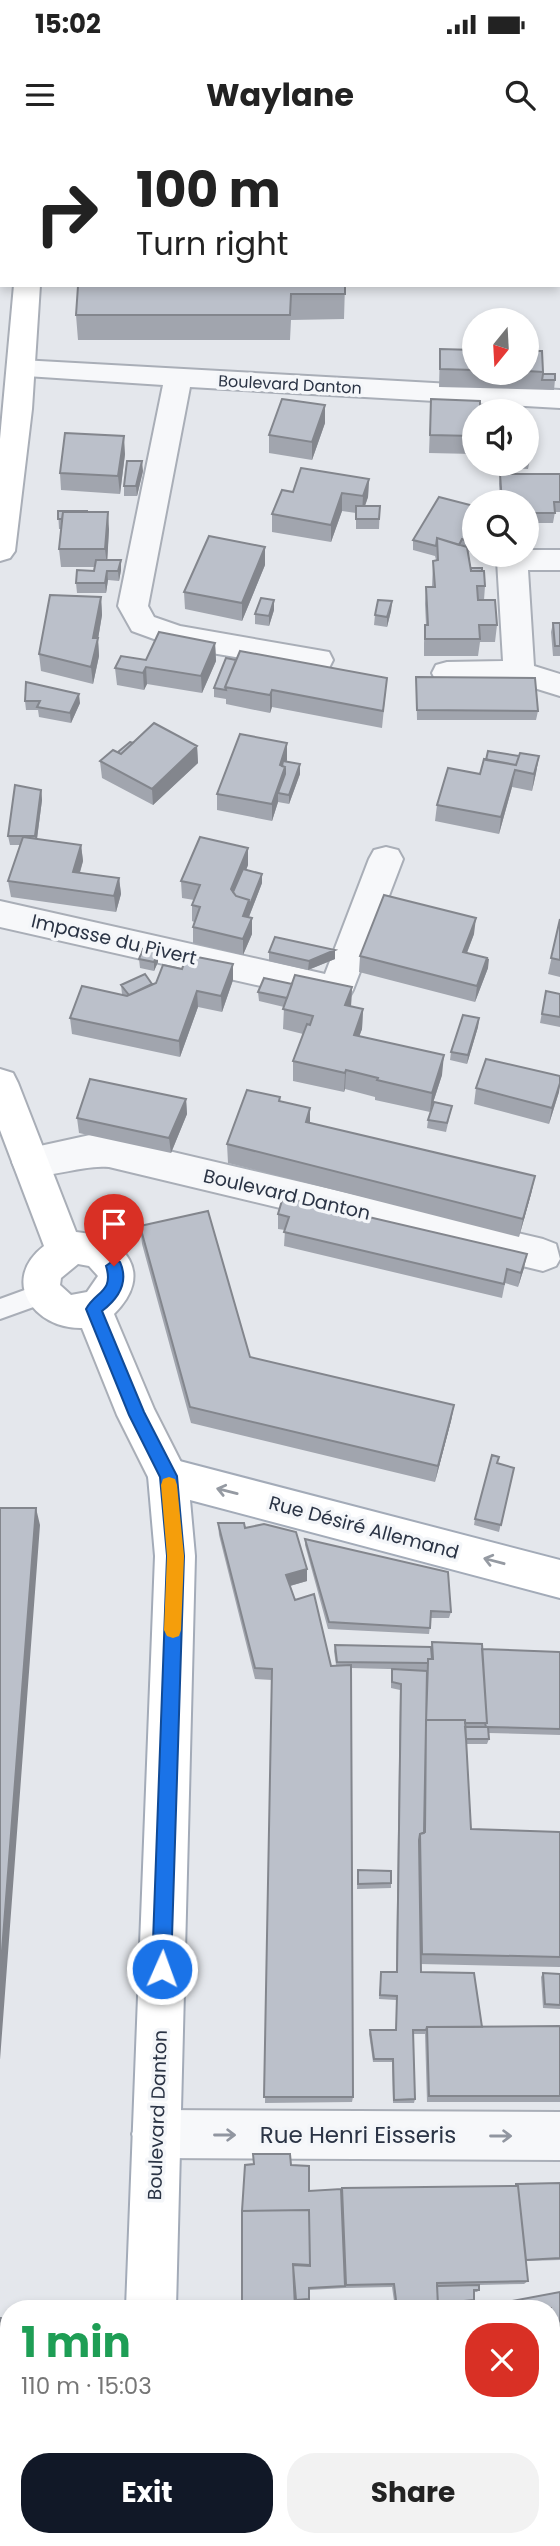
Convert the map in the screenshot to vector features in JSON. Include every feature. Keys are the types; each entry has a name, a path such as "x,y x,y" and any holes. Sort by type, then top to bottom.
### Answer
{"main road":[{"path":"0,551 21,369 27,287"},
{"path":"0,1083 65,1251"},
{"path":"88,1248 108,1258 114,1266 117,1276 111,1296 93,1309 82,1312 59,1308 44,1293 42,1273 54,1256 65,1251 88,1248"},
{"name":"Boulevard Danton","path":"93,1309 137,1415 169,1476 175,1556 151,2300"},
{"name":"Rue Désiré Allemand","path":"169,1476 560,1579"}],"street":[{"name":"Boulevard Danton","path":"21,369 560,399"},
{"path":"178,377 133,606 143,624 176,636 318,660"},
{"path":"519,672 512,560 560,560"},
{"path":"447,673 519,672 560,685"},
{"name":"Impasse du Pivert","path":"0,914 336,990 386,859"},
{"name":"Boulevard Danton","path":"30,1162 90,1150 109,1152 543,1255"},
{"name":"Rue Henri Eisseris","path":"156,2134 560,2136"}],"lane":[{"path":"0,1309 44,1293"}],"building":[{"path":"78,287 345,287 345,294 291,294 290,315 76,315"},
{"path":"440,349 462,350 462,370 440,369"},
{"path":"539,351 542,351 543,372 539,372"},
{"path":"543,374 555,374 555,380 542,380"},
{"path":"282,399 325,405 312,442 269,435"},
{"path":"431,399 462,400 462,436 430,435"},
{"path":"65,433 124,436 118,476 60,473"},
{"path":"127,461 142,461 136,486 124,486"},
{"path":"301,468 369,479 363,496 342,493 331,525 272,514 282,490 293,492"},
{"path":"560,474 560,502 554,502 555,513 539,513 539,490 501,490 500,476"},
{"path":"439,497 462,503 462,539 459,545 437,538 436,546 413,540"},
{"path":"356,506 380,506 379,519 356,519"},
{"path":"58,511 88,511 63,512 62,519 58,519"},
{"path":"63,512 108,512 105,549 59,549"},
{"path":"209,536 265,547 242,603 184,592"},
{"path":"437,538 462,546 462,567 470,567 471,571 484,571 485,586 477,586 478,600 495,600 497,625 479,625 480,639 425,639 425,625 428,625 426,587 435,587 433,561 438,560"},
{"path":"96,560 121,560 118,571 107,571 105,583 76,583 77,570 94,571"},
{"path":"471,568 482,568 482,571 471,571"},
{"path":"50,595 101,597 93,638 98,638 91,667 39,654"},
{"path":"261,598 274,600 269,616 255,614"},
{"path":"378,600 392,601 387,617 375,615"},
{"path":"553,623 560,623 560,646 555,646"},
{"path":"159,632 215,643 201,676 146,667 143,673 115,668 121,656 146,660"},
{"path":"240,651 387,678 383,711 272,690 270,695 225,687"},
{"path":"226,658 236,660 226,690 214,688"},
{"path":"416,677 535,678 538,711 417,710"},
{"path":"26,682 79,694 70,713 37,707 40,701 25,701"},
{"path":"154,723 197,746 152,789 100,761 113,750 121,754"},
{"path":"240,734 287,743 280,765 285,767 272,804 217,794"},
{"path":"130,742 133,743 121,754 118,752"},
{"path":"488,751 519,756 516,765 486,760"},
{"path":"520,753 539,756 534,774 515,770 501,817 437,805 448,768 480,774 484,759 516,765"},
{"path":"283,761 300,764 289,795 278,793 285,774"},
{"path":"15,785 41,790 35,836 8,836"},
{"path":"23,837 81,845 73,872 119,878 114,896 8,881"},
{"path":"200,837 248,848 231,889 236,896 249,900 243,916 252,918 243,939 193,927 200,907 192,905 200,885 181,881"},
{"path":"243,869 262,874 249,907 249,900 236,896 233,892"},
{"path":"384,895 476,918 463,952 487,958 477,986 360,956"},
{"path":"560,919 560,960 551,958"},
{"path":"275,937 335,950 309,961 269,952"},
{"path":"143,949 158,953 154,962 139,959"},
{"path":"187,955 233,964 221,996 197,991 179,1041 70,1018 82,986 127,996 156,983 163,965 182,969"},
{"path":"145,974 152,984 129,995 121,985"},
{"path":"295,975 352,987 345,1005 363,1009 354,1035 444,1055 432,1093 346,1070 345,1073 293,1061 307,1024 310,1025 313,1016 283,1009"},
{"path":"264,978 292,984 287,998 258,992"},
{"path":"546,991 560,994 560,1017 542,1014"},
{"path":"463,1015 479,1018 468,1055 451,1052"},
{"path":"486,1059 560,1076 552,1108 476,1088"},
{"path":"90,1079 186,1099 169,1138 77,1118"},
{"path":"247,1090 280,1097 279,1101 310,1108 306,1122 535,1176 523,1219 227,1144"},
{"path":"434,1102 452,1106 447,1123 428,1120"},
{"path":"283,1197 527,1254 521,1273 507,1269 504,1284 284,1232 289,1217 278,1214"},
{"path":"208,1211 250,1357 454,1405 438,1466 190,1407 140,1226"},
{"path":"492,1455 499,1457 497,1463 514,1468 501,1525 475,1519"},
{"path":"0,1508 36,1508 0,1977"},
{"path":"218,1523 244,1523 245,1528 264,1524 296,1532 307,1569 286,1575 295,1600 314,1594 331,1666 351,1665 353,2097 264,2097 272,1669 255,1668"},
{"path":"305,1539 448,1572 451,1612 431,1611 430,1628 329,1622"},
{"path":"432,1642 482,1644 487,1723 426,1720 428,1659 433,1659"},
{"path":"335,1645 431,1647 432,1659 428,1659 428,1663 337,1662"},
{"path":"482,1649 560,1652 560,1729 488,1727 489,1739 466,1739 465,1727 486,1727 487,1723"},
{"path":"392,1669 427,1671 424,1833 420,1834 419,1840 421,1972 474,1973 482,2027 427,2027 426,2030 413,2030 415,2099 394,2100 393,2059 374,2059 370,2030 396,2030 397,1996 380,1995 381,1972 397,1972 401,1684 392,1682"},
{"path":"426,1720 465,1720 471,1829 560,1832 560,1957 422,1954 420,1834 425,1832"},
{"path":"358,1870 391,1871 391,1883 358,1884"},
{"path":"543,1973 560,1974 560,2005 545,2004"},
{"path":"560,2026 560,2096 429,2096 427,2027"},
{"path":"253,2154 290,2154 291,2165 309,2166 309,2191 341,2189 345,2286 309,2288 309,2299 296,2300 293,2265 310,2266 309,2210 242,2211 245,2165 254,2164"},
{"path":"560,2183 560,2258 526,2260 516,2184"},
{"path":"518,2186 528,2281 437,2283 438,2300 396,2300 394,2284 346,2285 342,2188"},
{"path":"309,2210 310,2265 293,2264 295,2300 242,2300 242,2211"},
{"path":"479,2285 479,2290 474,2290 474,2300 438,2300 437,2286"},
{"path":"560,2292 560,2300 518,2300"}],"slow traffic":[{"path":"169,1485 175,1556 173,1630"}],"route":[{"path":"114,1266 116,1286 111,1296 93,1309 137,1415 169,1476 175,1556 162,1969"}]}
